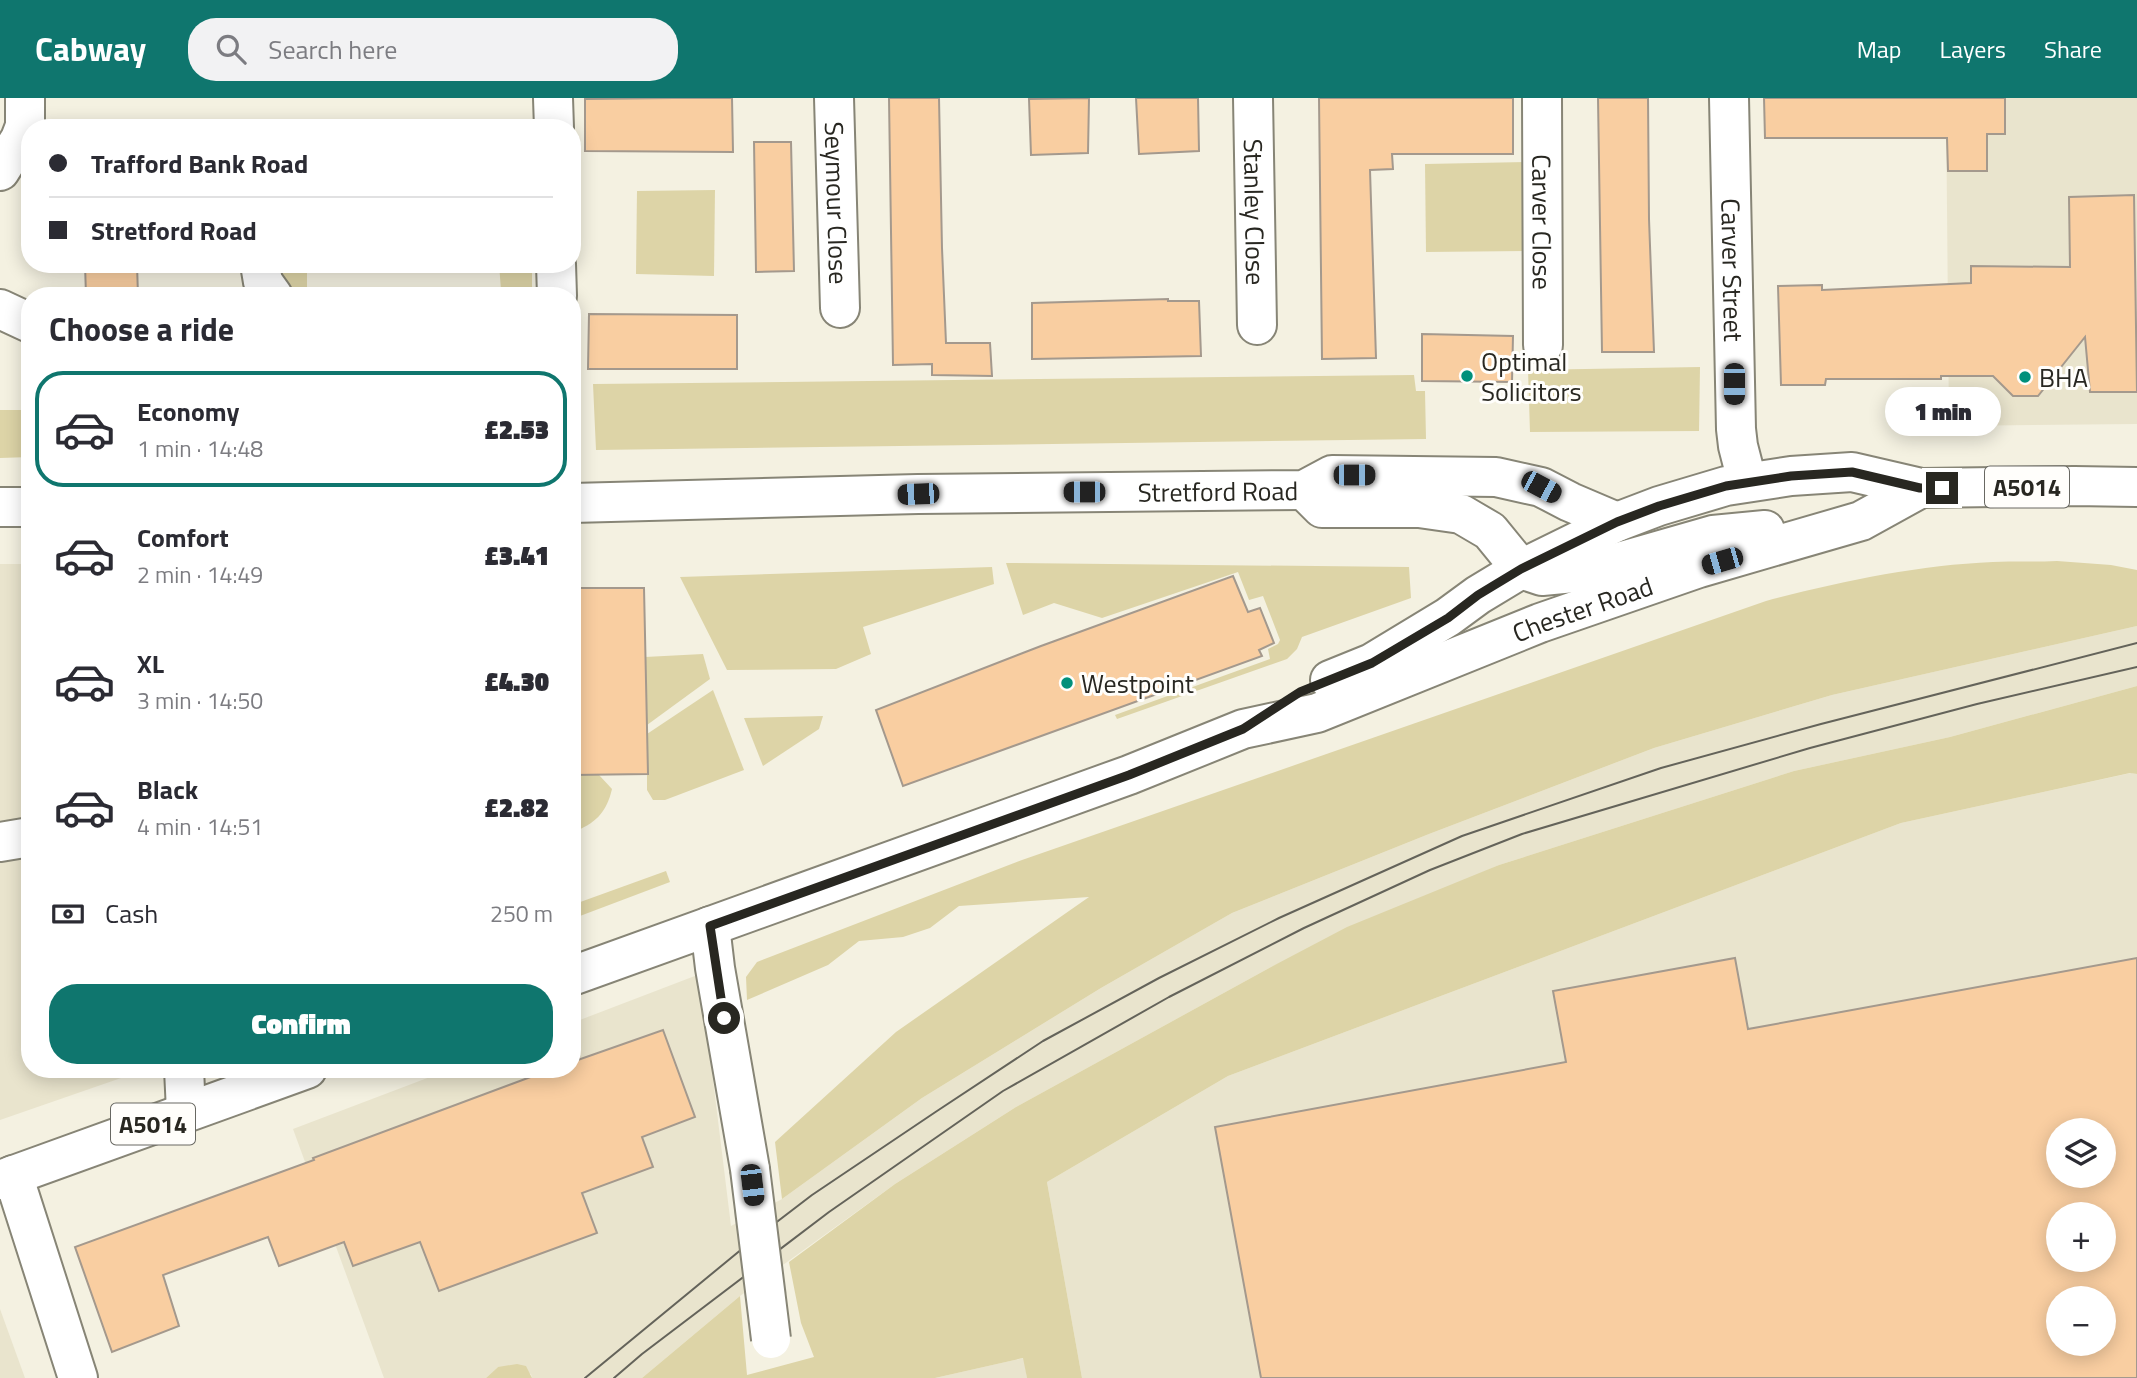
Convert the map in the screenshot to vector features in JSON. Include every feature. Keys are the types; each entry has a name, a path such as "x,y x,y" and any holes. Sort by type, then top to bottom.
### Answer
{"main road":[{"path":"25,98 25,119"},
{"path":"553,98 554,119"},
{"name":"Seymour Close","path":"834,98 840,309"},
{"name":"Stanley Close","path":"1253,98 1253,229 1257,325"},
{"name":"Carver Close","path":"1542,98 1543,345"},
{"name":"Carver Street","path":"1728,98 1735,416 1738,446 1747,481"},
{"path":"0,172 21,136"},
{"path":"0,309 21,319"},
{"name":"A5014","path":"1617,522 1700,492 1747,481 1791,476 1852,472 1920,488 2135,487"},
{"name":"Stretford Road","path":"581,503 918,494 1304,490 1332,475 1496,477 1541,487 1617,522"},
{"name":"Chester Road","path":"581,973 1129,775 1243,729 1317,713 1552,619 1699,568 1861,521 1920,488"},
{"path":"1304,490 1322,508 1419,508 1461,514 1490,531 1521,569 1542,576 1584,572 1713,535 1861,521"},
{"path":"0,507 21,507"},
{"name":"Chester Road","path":"1243,729 1300,692 1372,663 1448,618 1478,595 1521,569 1617,522"},
{"path":"0,842 21,838"},
{"path":"710,926 750,1169 771,1339"},
{"path":"184,1078 186,1111"},
{"name":"A5014","path":"7,1177 281,1078"},
{"path":"7,1177 78,1378"}],"shaded area":[{"path":"1946,98 2137,98 2137,424 1949,426"},
{"path":"1528,162 1527,251 1426,252 1425,164"},
{"path":"715,190 714,276 636,274 637,191"},
{"path":"278,273 307,273 307,287 281,287"},
{"path":"500,273 532,273 532,287 501,287"},
{"path":"1700,367 1699,431 1530,432 1528,370"},
{"path":"1414,375 1416,391 1425,391 1426,439 596,450 593,384"},
{"path":"0,410 21,410 21,457 0,458"},
{"path":"2057,561 2137,570 2137,626 1832,695 1654,748 1232,913 1101,988 922,1098 782,1199 775,1142 896,1032 1089,897 959,906 930,928 903,937 859,941 828,965 747,1000 746,977 757,962 1022,860 1766,601 1850,581 1936,567 1993,562"},
{"path":"1006,563 1409,567 1411,598 1302,637 1297,649 1287,659 1117,719 1115,715 1270,659 1268,649 1280,640 1263,596 1249,600 1238,572 1102,618 1054,603 1023,615"},
{"path":"0,564 21,564 21,1078 121,1078 0,1120"},
{"path":"992,567 994,584 863,627 871,654 836,669 727,670 680,577"},
{"path":"2137,626 2137,686 1950,737 1794,771 1499,865 1271,967 1016,1107 895,1184 740,1296 642,1378 532,1378 531,1374 498,1367 486,1378 384,1378 293,1129 427,1078 581,1078 581,1020 700,974 731,1226 782,1199 922,1098 1101,988 1232,913 1654,748 1832,695"},
{"path":"703,654 710,679 647,725 645,657"},
{"path":"2137,686 2137,774 2130,773 1901,823 1228,1076 1047,1182 1082,1378 1027,1378 1023,1358 935,1378 642,1378 740,1296 747,1375 814,1357 801,1323 789,1262 895,1184 1016,1107 1347,927 1499,865 1794,771 1950,737"},
{"path":"713,690 744,770 665,800 653,800 647,790 647,734"},
{"path":"823,716 819,729 763,766 744,718"},
{"path":"2131,773 2137,774 2137,1378 1082,1378 1047,1182 1228,1076 1901,823"},
{"path":"581,775 599,775 612,789 603,811 581,828"},
{"path":"666,871 670,882 581,916 581,902"},
{"path":"0,1309 25,1378 0,1378"},
{"path":"1024,1358 1027,1378 935,1378"},
{"path":"517,1364 526,1366 532,1378 486,1378 498,1367"}],"building":[{"path":"732,98 733,152 585,151 585,99"},
{"path":"889,98 939,98 946,343 990,343 992,376 932,375 932,364 893,365"},
{"path":"1089,98 1088,153 1031,155 1029,99"},
{"path":"1136,98 1198,98 1199,151 1139,154"},
{"path":"1319,98 1513,98 1513,154 1392,154 1393,169 1370,170 1376,358 1322,359"},
{"path":"1598,98 1648,98 1654,352 1602,352"},
{"path":"1764,98 2005,98 2005,134 1987,134 1987,171 1948,171 1947,138 1765,138"},
{"path":"754,142 791,142 794,271 756,272"},
{"path":"2134,195 2137,392 2090,392 2085,337 2038,396 2013,396 1993,376 1826,379 1825,385 1781,385 1778,286 1822,285 1822,290 1971,283 1971,266 2070,267 2069,197"},
{"path":"85,273 137,273 138,287 86,287"},
{"path":"1168,299 1199,301 1201,356 1032,359 1032,303"},
{"path":"589,314 737,315 737,369 588,369"},
{"path":"1422,334 1513,336 1512,382 1422,381"},
{"name":"Westpoint","path":"1233,576 1248,612 1260,608 1274,643 1259,650 1262,656 903,786 876,710"},
{"path":"581,588 644,588 648,774 581,775"},
{"path":"1735,958 1748,1029 2137,958 2137,1378 1261,1378 1215,1127 1566,1062 1553,991"},
{"path":"663,1030 695,1117 642,1137 653,1167 582,1193 597,1233 439,1291 420,1242 353,1266 344,1242 279,1266 268,1237 163,1275 179,1326 112,1352 75,1247 528,1078 581,1078 581,1059"}],"tram line":[{"path":"585,1378 812,1195 937,1111 1043,1041 1159,978 1279,918 1462,836 1661,768 2137,643"},
{"path":"614,1378 829,1212 1003,1091 1169,997 1304,928 1430,870 1522,834 1810,748 1977,704 2137,667"}],"place":[{"name":"Optimal Solicitors","path":"1467,376"},
{"name":"BHA","path":"2025,377"},
{"name":"Westpoint","path":"1067,683"}],"route":[{"path":"724,1018 710,926 1129,775 1243,729 1300,692 1372,663 1448,618 1478,595 1521,569 1617,522 1700,492 1767,478 1852,472 1920,488 1942,488"}]}
